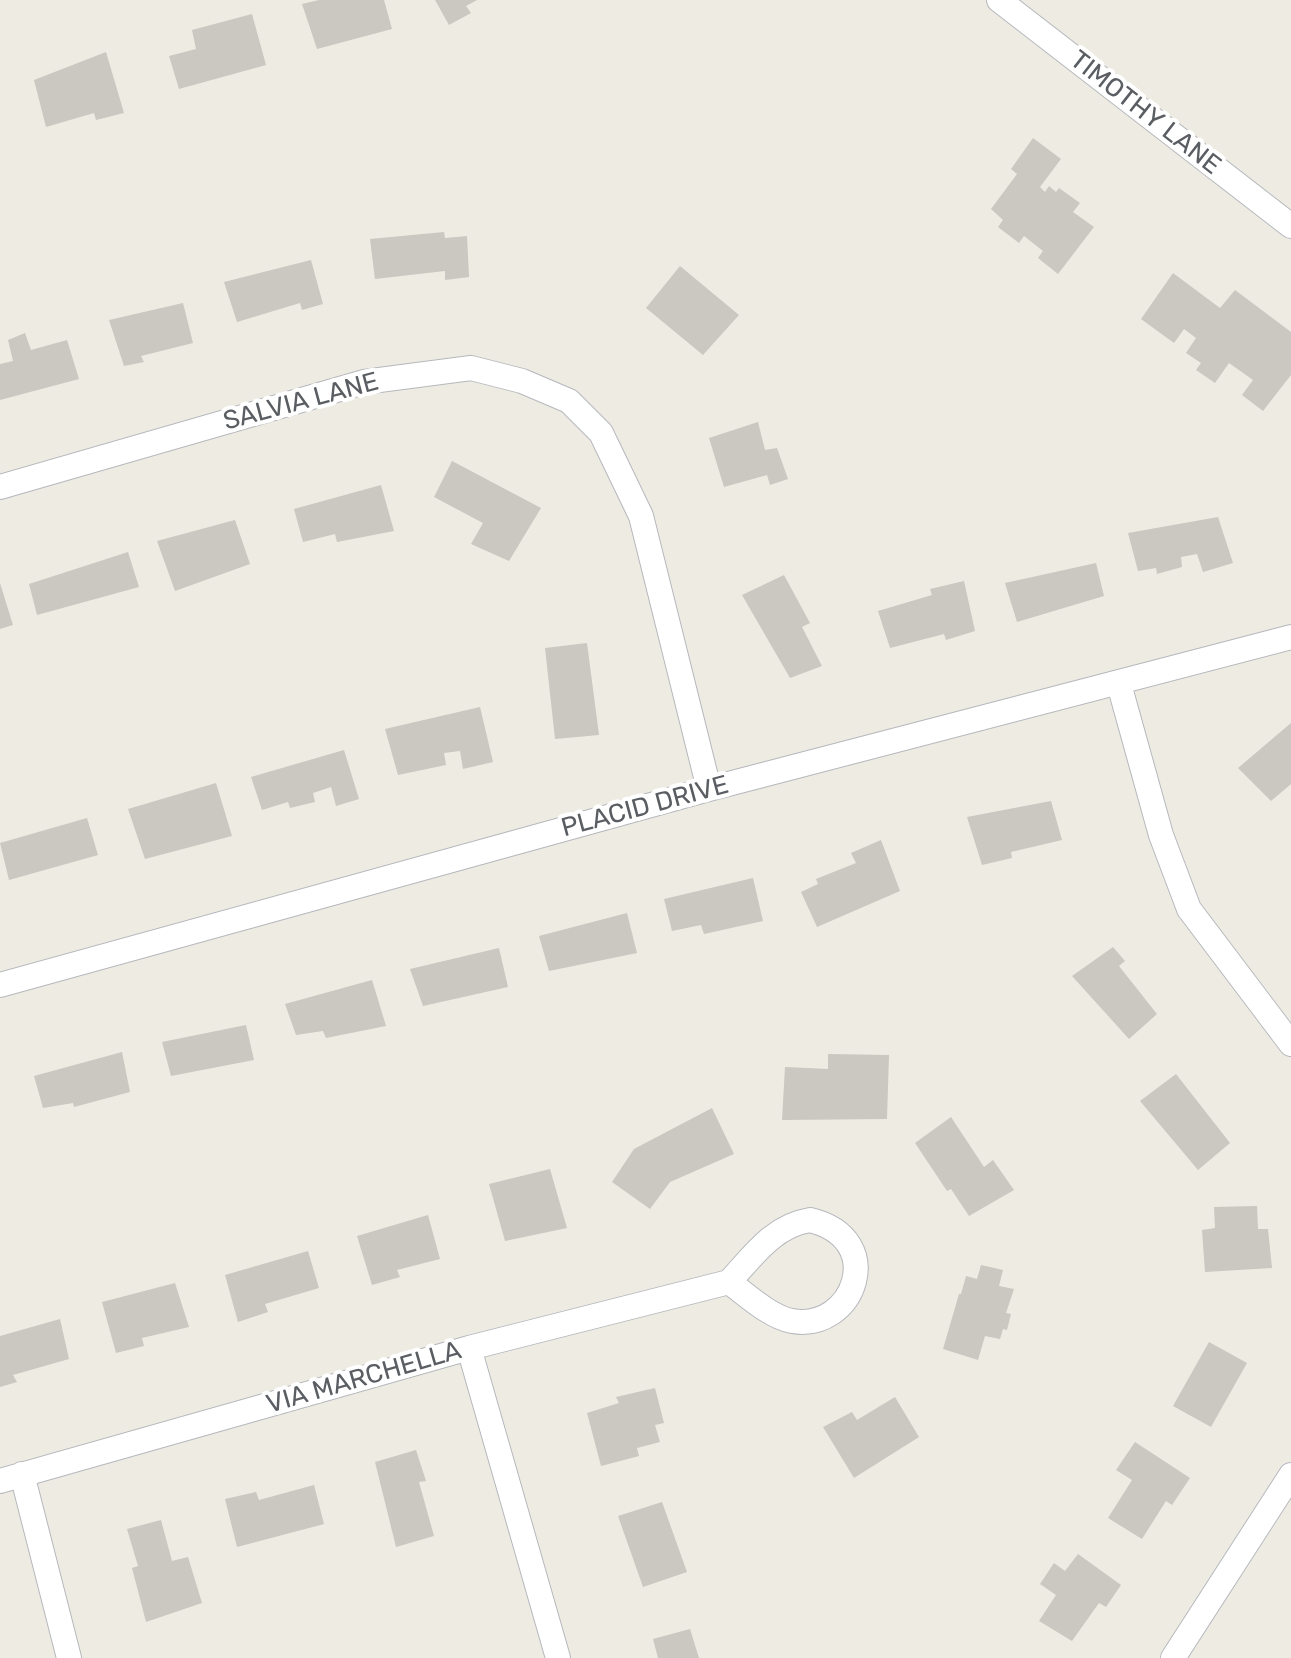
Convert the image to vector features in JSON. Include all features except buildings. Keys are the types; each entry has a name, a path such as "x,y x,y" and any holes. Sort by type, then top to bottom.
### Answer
{"street":[{"name":"TIMOTHY LANE","path":"999,0 1291,226"},
{"name":"SALVIA LANE","path":"0,487 364,382 471,368 522,381 569,401 601,433 641,516 709,789"},
{"name":"PLACID DRIVE","path":"0,985 709,789 1291,637"},
{"path":"1119,684 1161,835 1189,909 1291,1044"},
{"path":"810,1220 837,1230 853,1250 857,1269 849,1293 834,1312 808,1322 778,1316 729,1282 769,1239 790,1223 810,1220"},
{"name":"VIA MARCHELLA","path":"11,1478 469,1348 729,1282"},
{"path":"469,1348 558,1658"},
{"path":"1173,1658 1291,1475"},
{"path":"11,1478 69,1658"}]}
